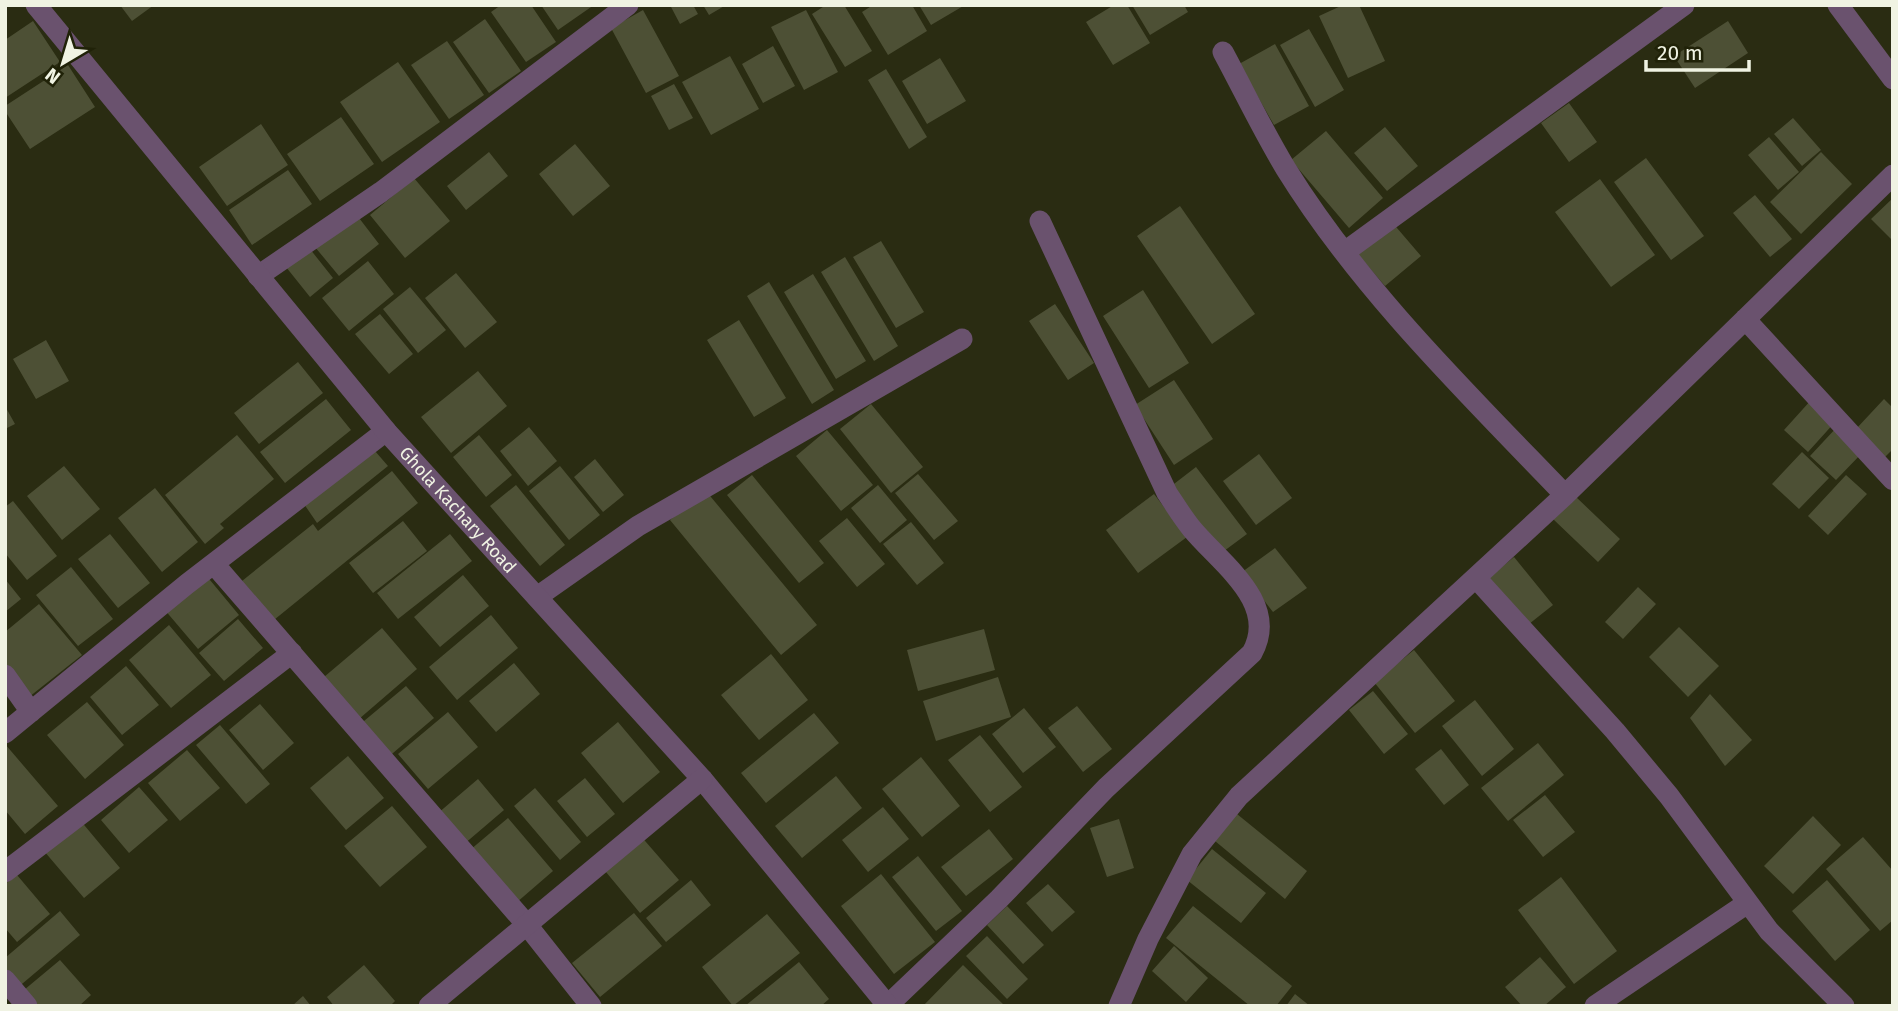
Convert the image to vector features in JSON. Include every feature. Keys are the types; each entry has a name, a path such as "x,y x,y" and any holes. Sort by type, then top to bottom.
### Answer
{"street":[{"path":"258,276 380,192 628,5"},
{"path":"1346,251 1684,5"},
{"path":"1838,5 1893,79"},
{"name":"Ghola Kachary Road","path":"39,6 386,431 702,779 888,1005"},
{"path":"1223,52 1286,169 1346,251 1430,353 1565,495"},
{"path":"1119,1006 1148,939 1192,854 1239,796 1565,495 1893,176"},
{"path":"888,1005 999,899 1106,788 1252,653 1261,638 1259,616 1250,592 1191,528 1167,493 1040,221"},
{"path":"1745,320 1893,480"},
{"path":"537,597 638,526 962,339"},
{"path":"5,733 214,564 386,431"},
{"path":"214,564 527,925 591,1006"},
{"path":"1476,578 1615,731 1669,796 1769,932 1844,1006"},
{"path":"5,872 292,653"},
{"path":"5,675 31,712"},
{"path":"429,1006 702,779"},
{"path":"1595,1006 1746,904"},
{"path":"5,981 27,1006"}],"building":[{"path":"120,5 154,5 132,21"},
{"path":"501,5 531,5 556,42 526,62 491,12"},
{"path":"541,5 594,5 558,30"},
{"path":"670,5 693,5 698,14 680,24"},
{"path":"703,5 726,5 709,15"},
{"path":"826,5 844,5 872,51 845,67 812,14"},
{"path":"873,5 912,5 927,31 888,55 862,12"},
{"path":"919,5 965,5 931,25"},
{"path":"1114,5 1127,5 1150,43 1113,65 1086,22"},
{"path":"1132,5 1184,5 1188,12 1150,35"},
{"path":"1343,5 1359,5 1385,61 1348,78 1319,16"},
{"path":"643,10 679,76 646,93 611,28"},
{"path":"806,10 838,72 804,90 771,27"},
{"path":"485,19 521,71 489,93 453,42"},
{"path":"33,21 60,62 5,98 5,40"},
{"path":"1728,21 1748,53 1695,88 1674,56"},
{"path":"1309,29 1344,90 1315,107 1280,45"},
{"path":"447,41 484,95 449,119 411,65"},
{"path":"1275,44 1309,106 1274,125 1239,64"},
{"path":"773,46 795,86 763,103 742,64"},
{"path":"730,56 759,109 711,135 682,82"},
{"path":"940,58 966,101 927,124 902,81"},
{"path":"398,62 440,122 382,162 340,102"},
{"path":"68,65 95,107 30,149 5,111 5,106"},
{"path":"886,69 927,137 909,149 868,80"},
{"path":"674,84 693,118 669,130 651,96"},
{"path":"1569,103 1597,142 1569,162 1541,123"},
{"path":"341,117 374,164 320,201 287,154"},
{"path":"1793,118 1821,150 1802,166 1774,134"},
{"path":"261,124 288,165 227,206 199,167"},
{"path":"1385,127 1418,166 1387,191 1354,153"},
{"path":"1326,131 1383,198 1349,228 1291,160"},
{"path":"1769,137 1799,172 1778,190 1748,155"},
{"path":"575,144 610,186 573,216 539,174"},
{"path":"489,152 508,176 466,210 447,186"},
{"path":"1821,152 1852,184 1801,234 1770,202"},
{"path":"1646,158 1704,236 1671,260 1614,182"},
{"path":"288,170 312,204 252,245 229,210"},
{"path":"414,178 450,221 405,258 370,215"},
{"path":"1600,179 1655,255 1611,287 1555,212"},
{"path":"1755,195 1792,239 1770,257 1733,213"},
{"path":"1893,198 1893,241 1871,219"},
{"path":"1180,206 1255,314 1212,344 1137,236"},
{"path":"356,214 379,244 339,276 315,247"},
{"path":"1391,221 1421,256 1385,286 1355,251"},
{"path":"881,241 924,312 896,328 853,257"},
{"path":"310,249 333,278 310,297 286,267"},
{"path":"845,257 898,346 874,361 821,272"},
{"path":"368,261 394,294 349,331 322,298"},
{"path":"456,273 497,322 465,348 425,298"},
{"path":"813,274 866,361 836,379 784,292"},
{"path":"769,282 834,390 812,404 747,296"},
{"path":"410,287 446,330 418,353 383,309"},
{"path":"1143,290 1189,363 1149,388 1103,316"},
{"path":"1055,304 1094,363 1068,380 1029,321"},
{"path":"380,314 413,354 389,374 355,334"},
{"path":"739,320 786,398 754,417 707,340"},
{"path":"46,340 69,381 36,399 13,359"},
{"path":"298,362 323,393 259,444 234,413"},
{"path":"478,371 507,406 451,453 421,417"},
{"path":"1174,380 1213,439 1174,465 1135,405"},
{"path":"326,399 351,430 285,483 260,452"},
{"path":"1812,399 1836,421 1808,452 1784,430"},
{"path":"1884,399 1893,408 1893,449 1885,457 1856,429"},
{"path":"871,404 923,467 891,493 840,429"},
{"path":"5,406 15,424 5,429"},
{"path":"529,427 557,461 528,486 500,451"},
{"path":"1837,427 1863,452 1836,480 1810,456"},
{"path":"827,430 873,485 841,511 796,456"},
{"path":"237,435 274,479 220,524 224,528 205,544 165,495"},
{"path":"479,435 512,475 486,497 453,457"},
{"path":"375,451 388,466 317,523 304,504"},
{"path":"1802,452 1829,478 1799,509 1772,484"},
{"path":"1259,454 1292,498 1256,525 1223,481"},
{"path":"595,459 624,495 603,512 574,477"},
{"path":"64,466 100,509 62,540 27,496"},
{"path":"560,466 600,515 569,540 529,491"},
{"path":"1196,467 1247,534 1220,554 1170,487"},
{"path":"392,471 418,503 269,624 237,585 313,524 318,531"},
{"path":"918,474 958,521 934,540 895,493"},
{"path":"752,475 824,563 799,583 727,495"},
{"path":"1846,475 1867,494 1828,535 1808,516"},
{"path":"516,485 565,545 540,566 490,506"},
{"path":"878,485 907,520 880,543 851,508"},
{"path":"155,488 198,542 162,572 118,518"},
{"path":"706,491 817,625 781,655 670,520"},
{"path":"1154,494 1187,537 1138,573 1106,530"},
{"path":"1575,496 1620,539 1598,562 1553,519"},
{"path":"13,501 57,556 27,580 5,553 5,507"},
{"path":"847,518 885,564 857,587 819,541"},
{"path":"403,521 427,551 373,593 349,563"},
{"path":"911,522 944,563 917,585 883,544"},
{"path":"110,534 150,583 118,608 78,559"},
{"path":"450,534 472,561 398,619 377,593"},
{"path":"1275,548 1307,588 1273,612 1242,572"},
{"path":"1514,557 1553,605 1524,628 1486,580"},
{"path":"71,567 113,619 78,646 36,595"},
{"path":"205,574 239,615 198,649 164,609"},
{"path":"463,575 489,606 440,647 414,617"},
{"path":"5,579 21,599 5,612"},
{"path":"1638,587 1656,604 1623,639 1605,622"},
{"path":"39,604 82,655 29,697 5,668 5,632"},
{"path":"491,615 518,648 457,700 429,667"},
{"path":"238,619 263,648 224,681 199,653"},
{"path":"169,625 211,675 171,708 129,660"},
{"path":"1679,627 1719,666 1688,697 1649,657"},
{"path":"382,628 417,669 359,719 324,677"},
{"path":"984,629 995,670 918,691 907,650"},
{"path":"1414,650 1455,701 1415,733 1374,682"},
{"path":"771,654 808,700 759,740 721,695"},
{"path":"514,663 540,694 496,732 469,701"},
{"path":"126,666 159,705 122,735 90,697"},
{"path":"998,677 1011,717 936,741 923,701"},
{"path":"406,686 434,718 386,759 358,726"},
{"path":"1373,691 1408,734 1384,754 1349,710"},
{"path":"1710,694 1752,740 1725,766 1690,718"},
{"path":"1475,700 1514,749 1482,776 1442,726"},
{"path":"87,702 124,745 85,779 47,735"},
{"path":"260,704 294,743 263,770 229,730"},
{"path":"1077,706 1112,749 1083,772 1048,728"},
{"path":"1024,708 1056,747 1023,773 992,734"},
{"path":"448,712 478,747 428,789 398,754"},
{"path":"814,713 839,743 766,803 741,773"},
{"path":"618,722 660,772 623,803 581,753"},
{"path":"220,725 270,784 246,804 196,745"},
{"path":"980,735 1022,787 990,812 948,760"},
{"path":"1538,743 1564,775 1508,821 1481,788"},
{"path":"5,744 58,806 25,834 5,810"},
{"path":"1441,749 1469,785 1444,805 1415,769"},
{"path":"187,750 220,788 180,821 148,783"},
{"path":"348,756 384,798 346,830 310,788"},
{"path":"921,757 960,806 922,837 882,789"},
{"path":"836,776 862,808 802,858 775,826"},
{"path":"585,778 615,814 587,837 557,801"},
{"path":"478,779 504,810 463,845 437,814"},
{"path":"139,787 168,820 129,853 101,820"},
{"path":"535,788 581,842 560,860 514,806"},
{"path":"1545,795 1575,832 1543,857 1513,820"},
{"path":"392,806 427,847 380,887 344,846"},
{"path":"883,807 909,839 868,872 842,840"},
{"path":"1237,814 1307,871 1285,899 1215,841"},
{"path":"1813,816 1841,845 1793,894 1764,866"},
{"path":"508,818 553,871 516,903 470,850"},
{"path":"1119,819 1134,868 1107,877 1090,828"},
{"path":"80,820 120,868 84,898 44,851"},
{"path":"989,829 1013,859 966,896 941,867"},
{"path":"639,834 679,880 640,913 601,866"},
{"path":"1863,837 1893,871 1893,920 1880,931 1826,869"},
{"path":"1212,849 1266,893 1241,923 1187,880"},
{"path":"918,856 962,911 936,931 892,877"},
{"path":"881,874 935,942 894,974 841,906"},
{"path":"17,875 50,914 17,942 5,928 5,884"},
{"path":"1561,877 1617,951 1574,984 1518,910"},
{"path":"691,880 711,905 666,942 646,918"},
{"path":"1827,880 1870,930 1835,961 1792,911"},
{"path":"1048,884 1075,912 1052,932 1026,903"},
{"path":"1007,906 1044,945 1023,964 987,925"},
{"path":"1193,906 1292,986 1276,1006 1250,1006 1166,938"},
{"path":"60,911 80,935 16,989 5,976 5,958"},
{"path":"634,913 662,946 600,997 572,963"},
{"path":"767,914 800,953 733,1006 702,967"},
{"path":"987,936 1028,979 1007,999 966,956"},
{"path":"1174,946 1208,978 1186,1002 1152,971"},
{"path":"1540,957 1566,987 1544,1006 1522,1006 1505,987"},
{"path":"60,960 91,995 79,1006 37,1006 24,990"},
{"path":"799,962 829,999 821,1006 745,1006"},
{"path":"364,965 395,1001 390,1006 334,1006 327,997"},
{"path":"963,965 1005,1006 923,1006"},
{"path":"1295,994 1310,1006 1286,1006"},
{"path":"303,996 311,1006 292,1006"}]}
